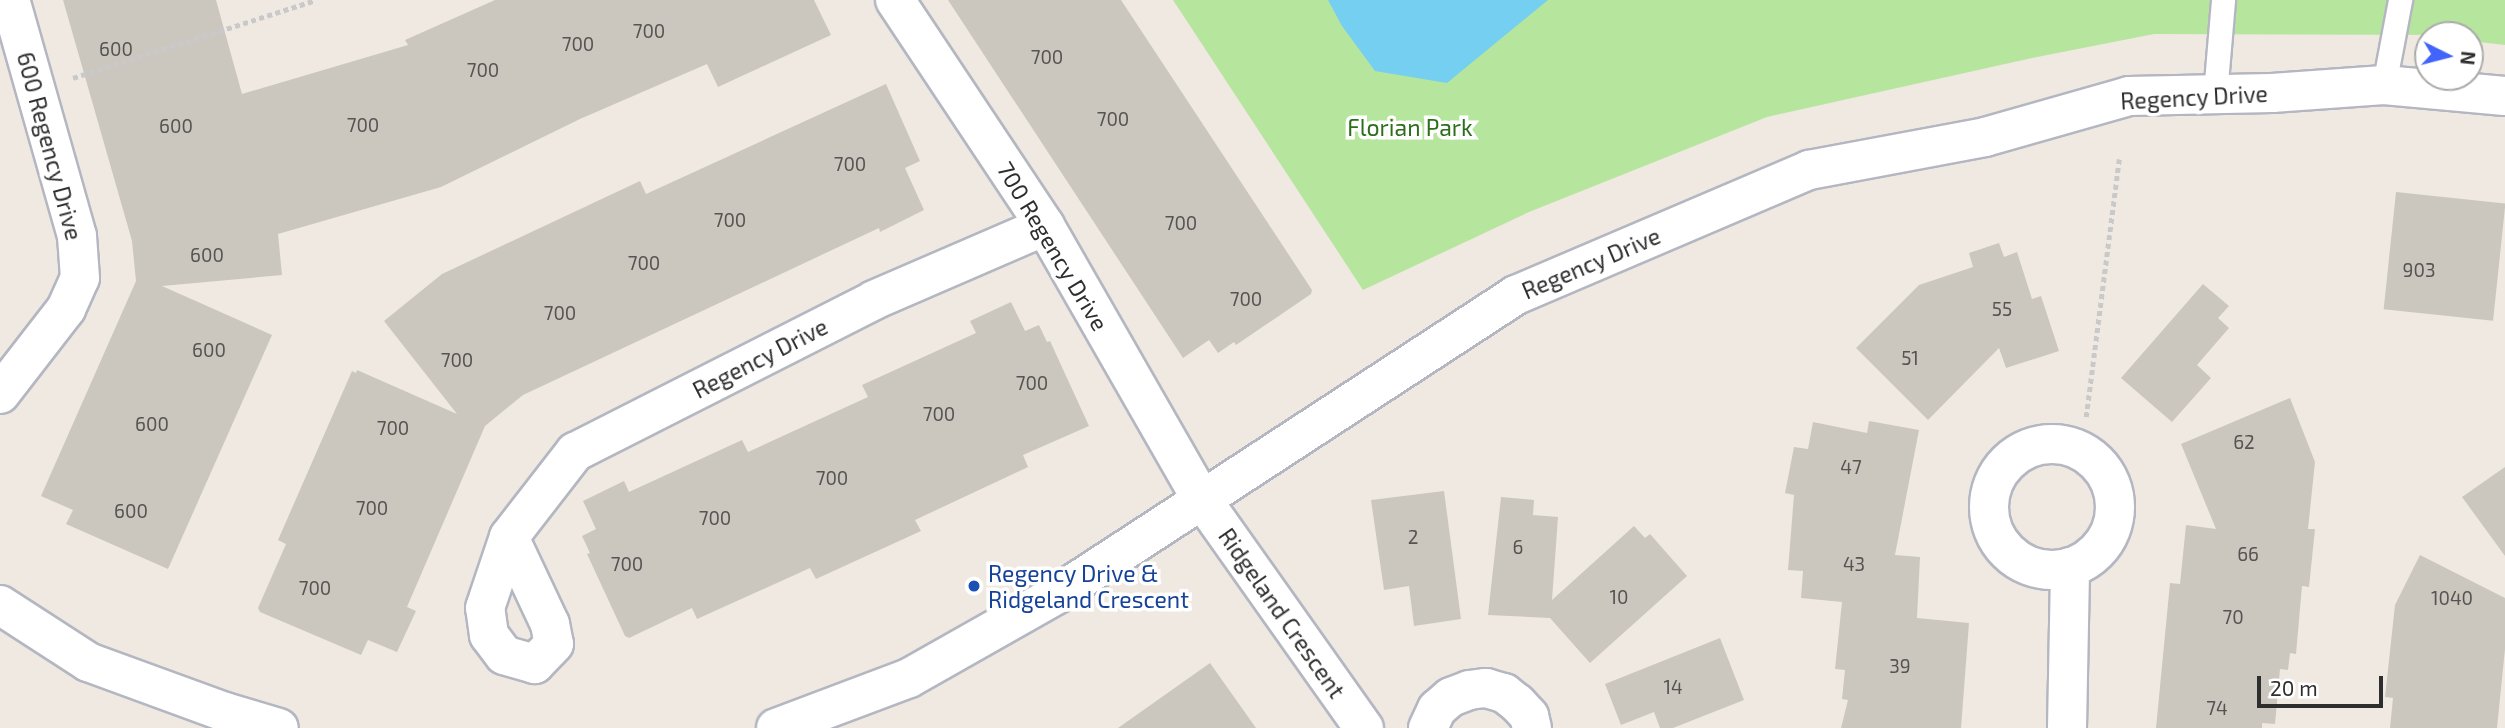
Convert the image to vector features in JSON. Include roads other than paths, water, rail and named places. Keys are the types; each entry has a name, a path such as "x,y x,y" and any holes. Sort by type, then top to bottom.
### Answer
{"street":[{"name":"600 Regency Drive","path":"0,394 66,309 80,278 77,236 10,0"},
{"name":"700 Regency Drive","path":"895,0 1045,226 1201,498"},
{"name":"Regency Drive","path":"776,728 909,678 1059,593 1516,295 1809,170 1985,136 2129,96 2384,85 2505,96"},
{"name":"Regency Drive","path":"509,537 575,452 874,300 1045,226"},
{"name":"Ridgeland Crescent","path":"1201,498 1364,728"},
{"path":"2067,728 2070,567"},
{"path":"0,606 88,662 225,712 279,728"},
{"path":"1428,728 1437,709 1451,696 1486,688 1504,693 1517,703 1529,716 1532,728"}],"lane":[{"path":"2215,94 2223,0"},
{"path":"2384,85 2400,0"}],"water":[{"path":"1328,0 1548,0 1447,83 1375,71 1342,26"}],"place":[{"name":"Regency Drive & Ridgeland Crescent","path":"974,586"}],"park label":[{"name":"Florian Park","path":"1410,127"}]}
